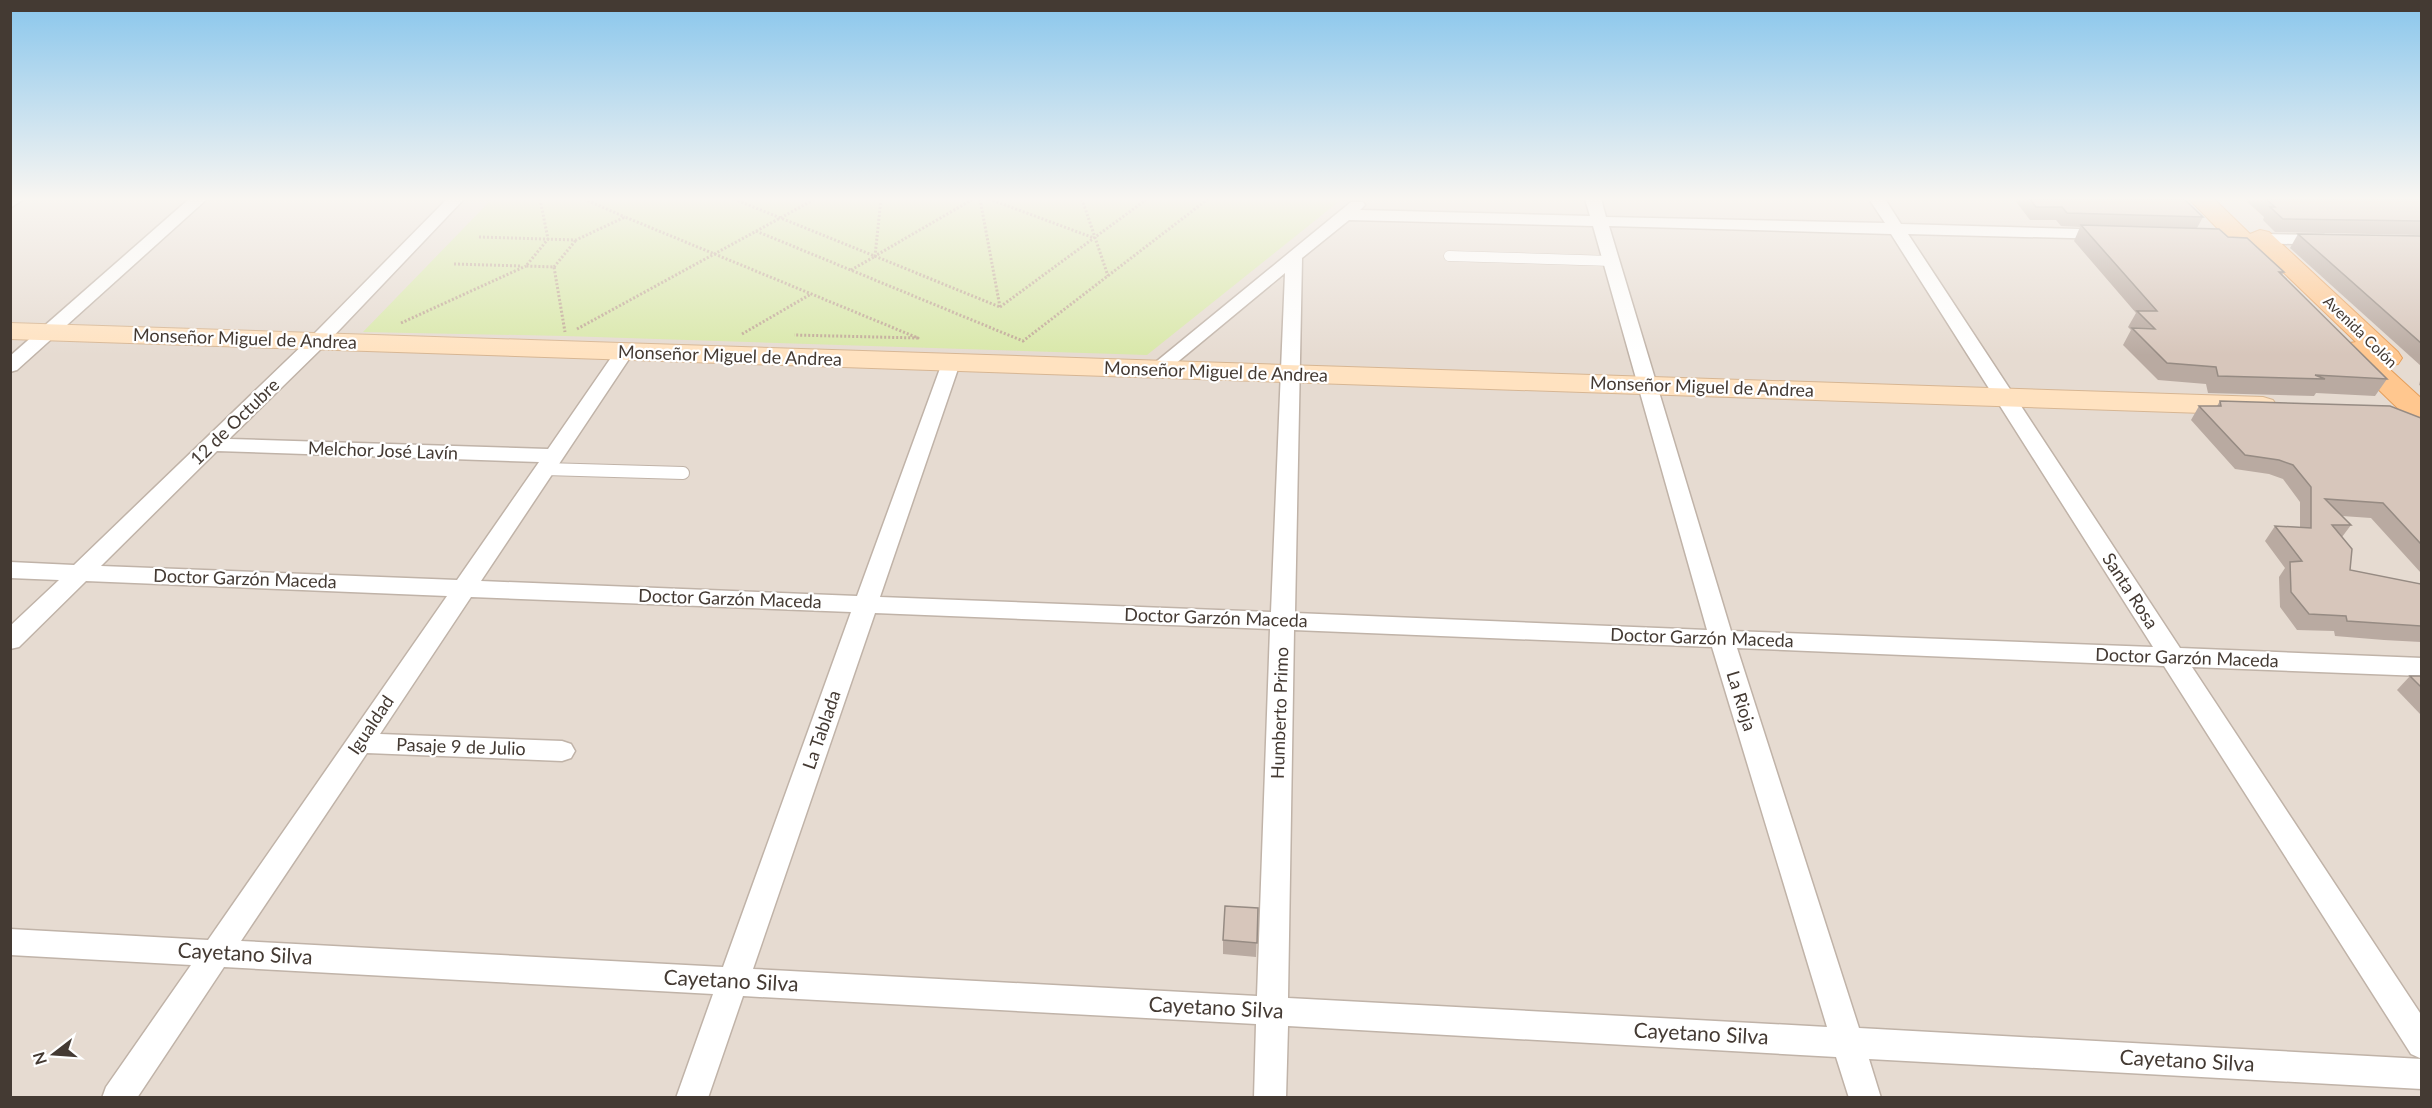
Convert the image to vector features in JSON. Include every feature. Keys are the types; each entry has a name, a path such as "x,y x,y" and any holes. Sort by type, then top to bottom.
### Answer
{"main road":[{"name":"Avenida Colón","path":"2253,251 2420,407"},
{"name":"Monseñor Miguel de Andrea","path":"10,331 2288,407"},
{"path":"2382,410 2420,407"}],"street":[{"path":"10,366 142,251"},
{"name":"12 de Octubre","path":"10,641 318,341 406,251"},
{"path":"1156,370 1302,251"},
{"name":"La Rioja","path":"1609,251 1722,639 1865,1098"},
{"name":"Santa Rosa","path":"1911,251 2421,1044"},
{"name":"Humberto Primo","path":"1270,1098 1294,257"},
{"name":"Igualdad","path":"118,1098 624,353"},
{"name":"La Tablada","path":"692,1098 951,363"},
{"name":"Melchor José Lavín","path":"211,445 550,462"},
{"name":"Doctor Garzón Maceda","path":"10,570 2421,667"},
{"name":"Pasaje 9 de Julio","path":"359,743 562,751"},
{"name":"Cayetano Silva","path":"10,942 2421,1074"}],"lane":[{"path":"1449,255 1612,261"},
{"path":"550,462 683,473"}],"path":[{"path":"407,325 396,325 526,266 538,251"},
{"path":"567,251 554,267 565,336 720,251"},
{"path":"706,251 918,338 789,335"},
{"path":"804,251 1023,341 1141,251"},
{"path":"862,251 1000,307"},
{"path":"875,256 876,251"},
{"path":"851,270 884,251"},
{"path":"989,251 1000,307"},
{"path":"1000,307 1078,251"},
{"path":"1099,251 1108,276"},
{"path":"454,264 554,267"},
{"path":"742,333 811,294"},
{"path":"553,328 564,329"},
{"path":"577,330 589,330"},
{"path":"731,333 754,334"}],"shaded area":[{"path":"10,251 2421,251 2421,1097 11,1097"}],"green space":[{"path":"442,251 1277,251 1147,355 565,336 363,332"}],"building":[{"path":"2104,251 2261,251 2284,272 2279,272 2387,379 2315,375 2325,379 2218,376 2216,367 2167,363 2132,328 2155,329 2137,311 2157,311"},
{"path":"2317,251 2421,251 2421,343"},
{"path":"2220,401 2390,406 2421,418 2421,544 2383,503 2325,499 2351,525 2332,525 2352,549 2350,570 2421,584 2421,626 2347,621 2346,616 2309,614 2291,592 2290,562 2302,561 2275,526 2311,528 2311,487 2293,465 2279,460 2245,455 2199,406 2221,406"},
{"path":"2410,676 2421,676 2421,687"},
{"path":"1225,906 1258,908 1257,943 1223,940"}]}
